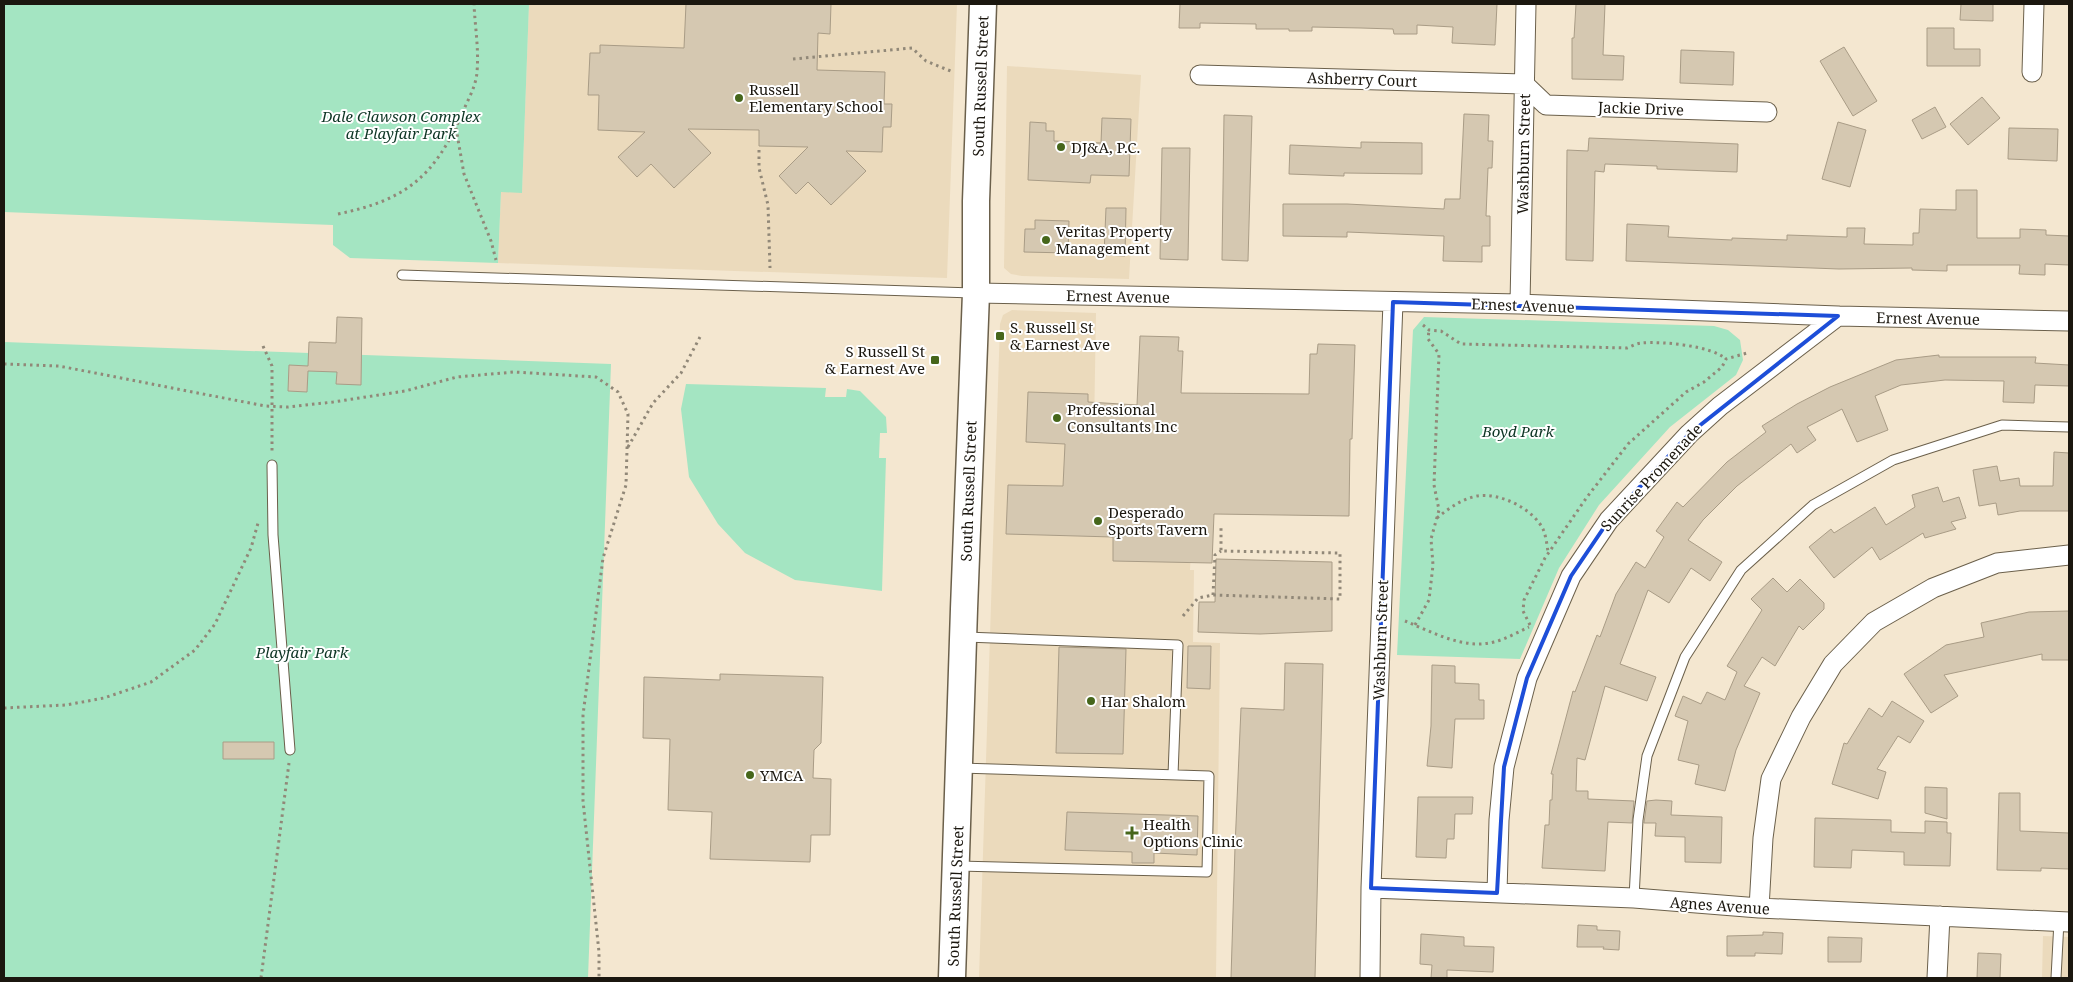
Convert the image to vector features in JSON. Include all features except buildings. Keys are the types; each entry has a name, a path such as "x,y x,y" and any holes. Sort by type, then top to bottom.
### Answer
{"main road":[{"name":"South Russell Street","path":"952,978 976,293 976,201 983,4"}],"street":[{"name":"Washburn Street","path":"1520,304 1526,4"},
{"path":"2032,72 2034,4"},
{"name":"Ashberry Court","path":"1200,75 1524,84"},
{"name":"Jackie Drive","path":"1524,84 1546,105 1767,112"},
{"name":"Ernest Avenue","path":"976,293 1520,304 1838,316 2069,321"},
{"name":"Washburn Street","path":"1370,978 1371,888 1393,302"},
{"name":"Sunrise Promenade","path":"1498,893 1499,820 1504,767 1527,678 1571,576 1609,520 1689,434 1720,406 1838,316"},
{"path":"1759,908 1763,838 1771,779 1801,717 1833,664 1874,622 1933,588 1997,563 2069,555"},
{"name":"Agnes Avenue","path":"1371,888 1634,898 1759,908 2064,921"},
{"path":"1937,978 1940,916"}],"lane":[{"path":"402,275 976,293"},
{"path":"1634,898 1638,820 1647,756 1685,657 1742,570 1814,505 1893,460 2002,425 2069,426"},
{"path":"272,465 273,535 290,750"},
{"path":"963,636 1178,645 1173,775"},
{"path":"957,866 1207,872 1209,776 960,768"},
{"path":"2056,978 2064,921"}],"path":[{"path":"338,214 374,205 416,183 442,155 472,92 477,74 479,45 474,4"},
{"path":"793,59 912,48 926,62 953,72"},
{"path":"456,127 464,174 491,241 496,260"},
{"path":"759,150 759,168 768,205 770,268"},
{"path":"1423,325 1429,330 1441,331 1461,344 1627,348 1641,343 1674,344 1720,354 1726,359"},
{"path":"1415,625 1429,600 1433,565 1431,539 1439,510 1434,484 1439,354 1428,339 1429,330"},
{"path":"627,448 652,403 681,373 700,337"},
{"path":"263,346 272,366 272,465"},
{"path":"1533,636 1523,611 1524,600 1549,552 1587,496 1628,444 1686,392 1704,382 1722,367 1726,359 1747,353"},
{"path":"4,364 59,366 272,406 288,407 405,391 457,377 514,372 596,377 618,392 628,414 626,485 604,558 583,715 583,801 599,952 599,978"},
{"path":"1436,518 1449,507 1463,501 1478,496 1496,497 1514,504 1530,514 1543,530 1549,552"},
{"path":"4,708 66,705 104,698 151,682 195,650 215,624 251,548 259,520"},
{"path":"1221,527 1221,551"},
{"path":"1183,616 1198,598 1213,595 1340,599 1340,554 1221,551 1215,556 1213,595"},
{"path":"1405,621 1457,641 1474,644 1494,642 1530,627"},
{"path":"261,978 290,750"}],"highlighted area":[{"path":"1393,302 1838,316 1689,434 1609,520 1571,576 1527,678 1504,767 1497,893 1371,888"}],"shaded area":[{"name":"Russell Elementary School","path":"529,4 957,4 947,278 498,263 501,192 522,192"},
{"path":"1007,66 1141,75 1129,279 1022,276 1011,274 1004,268"},
{"path":"1012,310 1096,313 1093,487 1194,490 1190,570 1194,570 1193,642 1220,643 1216,978 979,978 1000,324 1003,315"},
{"path":"2043,936 2069,937 2069,978 2042,978"}],"green space":[{"name":"Dale Clawson Complex at Playfair Park","path":"4,4 529,4 522,193 501,192 498,263 350,258 333,245 333,225 4,212"},
{"name":"Boyd Park","path":"1424,317 1714,326 1728,330 1740,340 1743,360 1736,375 1670,427 1599,505 1559,568 1520,659 1397,655 1413,330"},
{"name":"Playfair Park","path":"4,342 611,364 588,978 4,978"},
{"path":"686,384 826,388 825,397 846,397 847,389 860,391 886,417 887,433 880,433 879,458 886,458 882,591 795,580 745,553 718,524 689,477 681,409"}],"place":[{"name":"Russell Elementary School","path":"739,98"},
{"name":"DJ&A, P.C.","path":"1061,147"},
{"name":"Veritas Property Management","path":"1046,240"},
{"name":"S. Russell St & Earnest Ave","path":"1000,336"},
{"name":"S Russell St & Earnest Ave","path":"935,360"},
{"name":"Professional Consultants Inc","path":"1057,418"},
{"name":"Desperado Sports Tavern","path":"1098,521"},
{"name":"Har Shalom","path":"1091,701"},
{"name":"YMCA","path":"750,775"},
{"name":"Health Options Clinic","path":"1132,833"}]}
